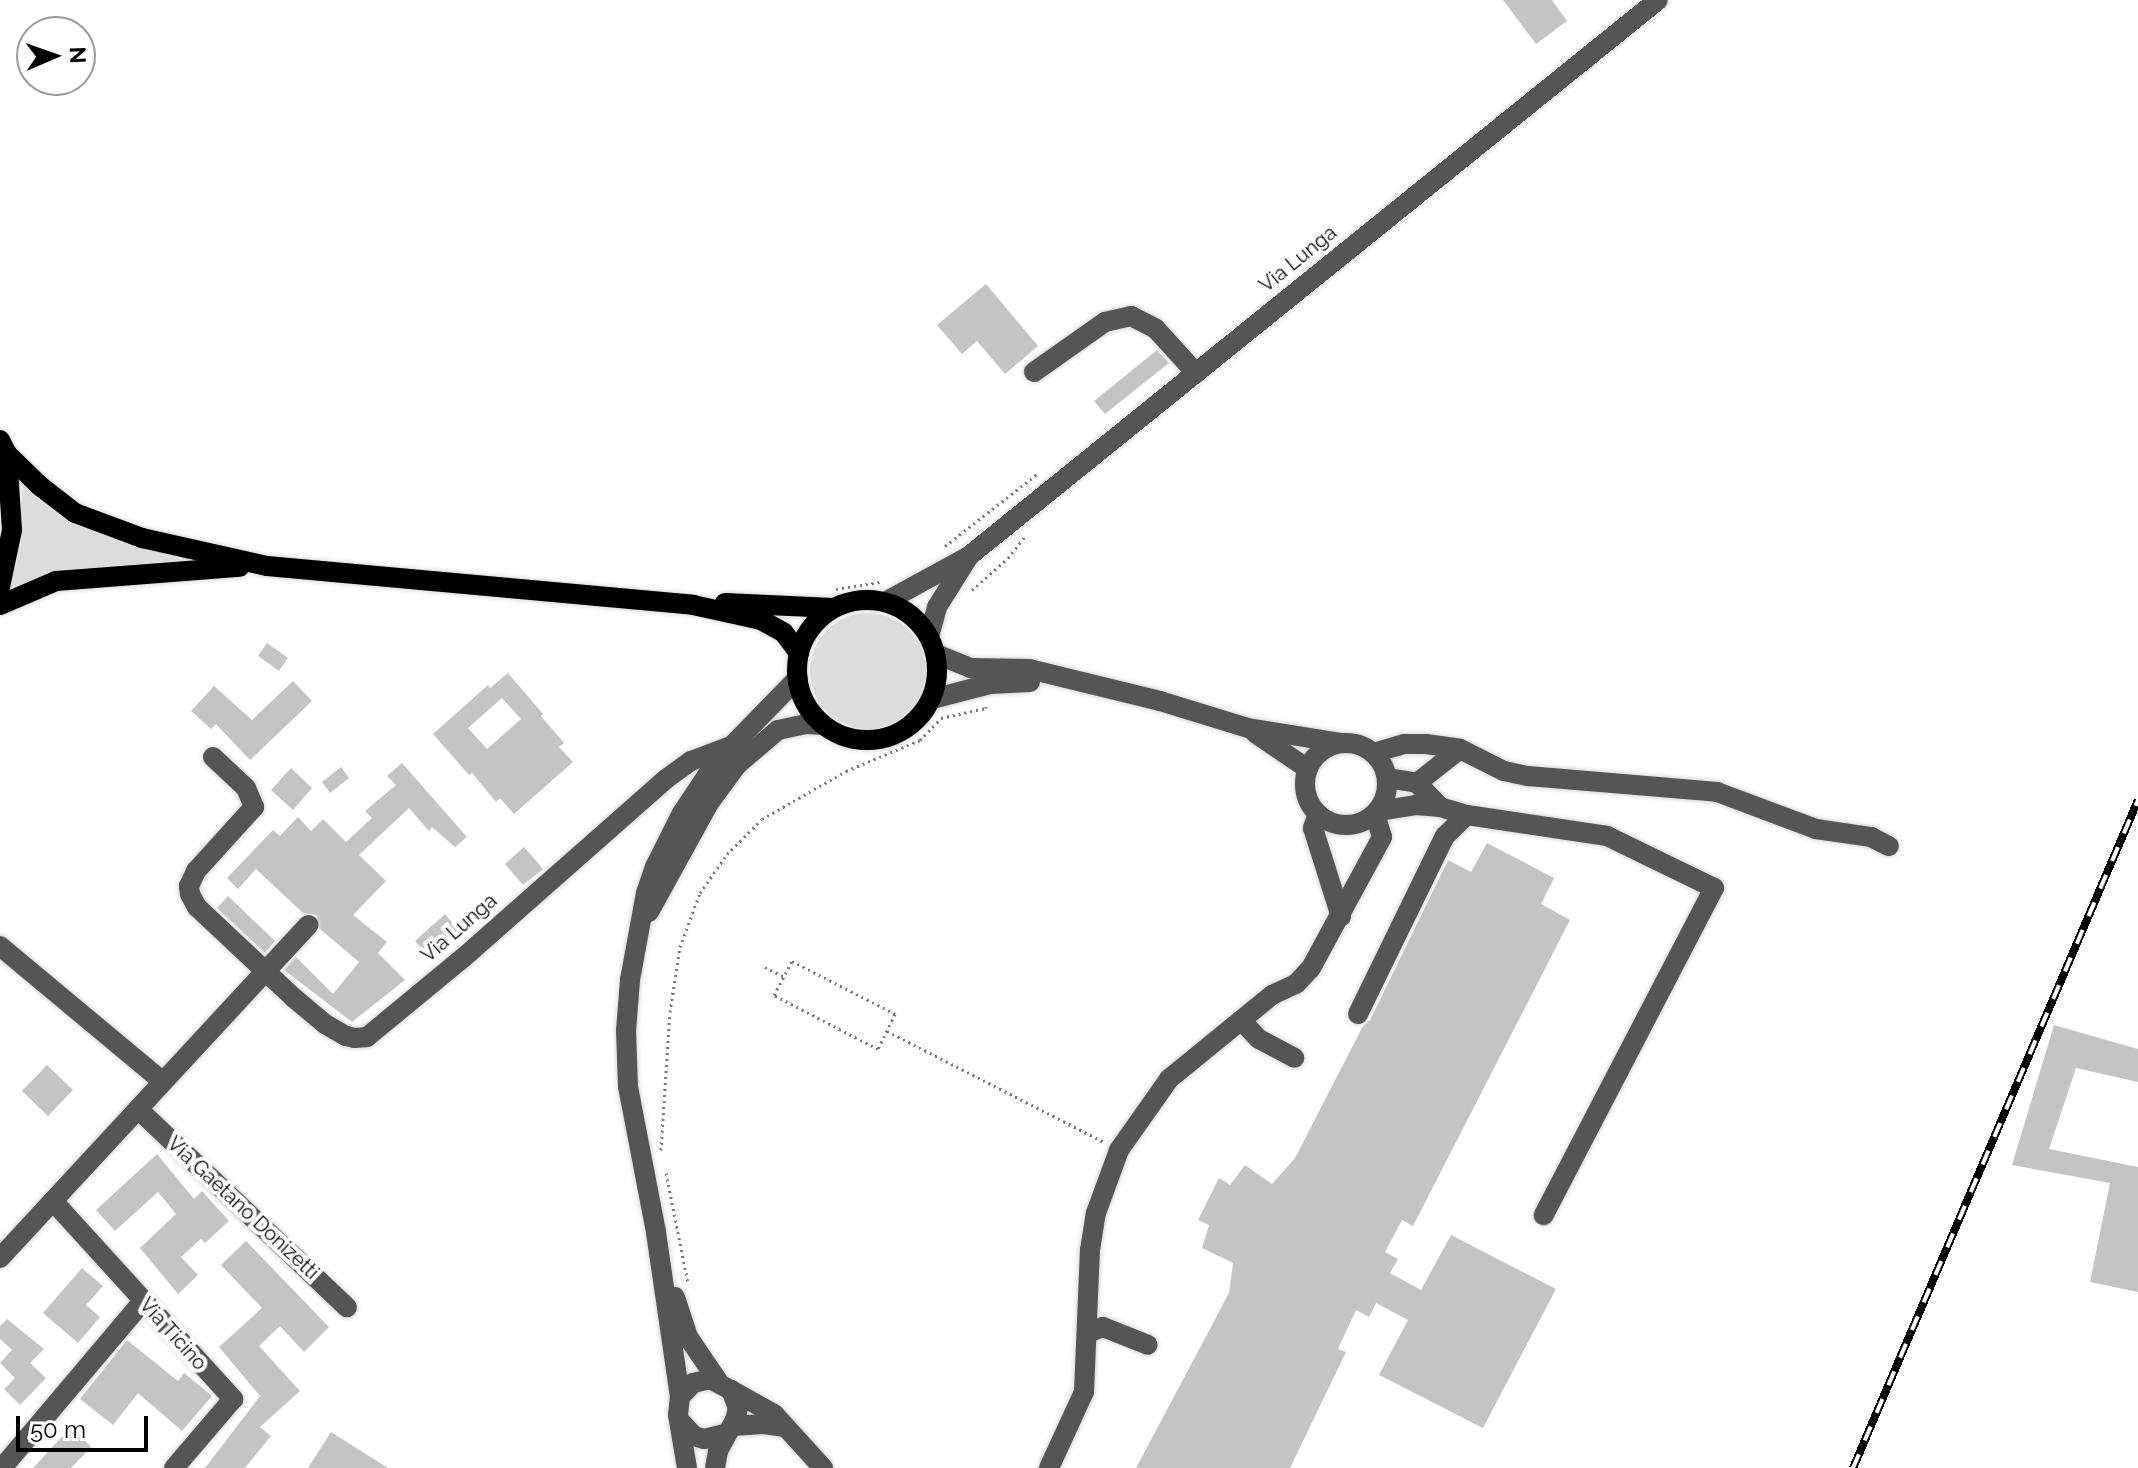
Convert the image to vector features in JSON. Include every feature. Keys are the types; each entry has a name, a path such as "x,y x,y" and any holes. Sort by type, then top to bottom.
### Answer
{"main road":[{"path":"3,447 75,513 142,538 267,566 693,605 761,620 784,633 799,653"},
{"path":"0,587 12,530 3,447"},
{"path":"0,605 56,581 120,573 267,566"},
{"name":"Via Lunga","path":"693,605 744,603 833,608 854,601 885,602"},
{"path":"885,602 910,614 933,646"},
{"path":"823,725 808,708 798,678 799,653 807,633 833,608"},
{"name":"Via Lunga","path":"823,725 850,738 884,738 916,720 932,699 937,673 933,646"}],"street":[{"name":"Via Lunga","path":"885,602 969,556 1658,0"},
{"path":"1034,372 1105,322 1131,316 1155,328 1196,373"},
{"name":"Via Lunga","path":"933,646 937,607 969,556"},
{"path":"933,646 971,668 1029,669 1160,701 1248,728 1353,743 1373,753 1387,778 1387,790 1377,812 1382,837 1341,917 1303,976 1296,984 1272,995 1169,1079 1119,1150 1096,1213 1090,1250 1084,1392 1049,1468"},
{"name":"Via Lunga","path":"680,1397 656,1232 628,1087 626,1057 630,980 646,893 655,867 702,781 731,746 798,678"},
{"path":"932,699 990,684 1087,683"},
{"name":"Via Lunga","path":"642,926 709,803 737,765 778,730 807,724 823,725"},
{"path":"1248,728 1308,769"},
{"path":"1342,743 1321,751 1308,769 1307,797 1318,814 1340,825 1365,821 1377,812 1416,805 1440,807 1467,815 1607,836 1714,888 1544,1215"},
{"path":"1373,753 1404,744 1460,749 1504,771 1528,776 1717,792 1816,829 1871,837 1889,846"},
{"name":"Via Lunga","path":"213,757 246,788 254,807 196,871 189,886 197,907 325,1024 346,1036 367,1037 676,773 705,754 731,746"},
{"path":"1417,783 1460,749"},
{"path":"676,773 702,781"},
{"path":"1387,778 1417,783 1440,807"},
{"path":"1318,814 1313,828 1341,917"},
{"path":"1358,1014 1445,836 1467,815"},
{"path":"0,1258 308,925"},
{"path":"0,946 163,1082"},
{"path":"1241,1020 1259,1039 1294,1058"},
{"name":"Via Gaetano Donizetti","path":"138,1109 347,1307"},
{"name":"Via Ticino","path":"53,1201 233,1399 174,1468"},
{"name":"Via Lunga","path":"656,1232 688,1337 724,1385"},
{"path":"2,1468 143,1301"},
{"path":"1088,1333 1103,1327 1148,1345"},
{"path":"687,1468 680,1397 693,1383 724,1385 774,1414 823,1468"},
{"path":"715,1468 738,1408 724,1385"},
{"path":"681,1422 694,1436 704,1439 728,1430 784,1427"}],"path":[{"path":"964,597 1008,558 1026,536 1014,520"},
{"path":"661,1153 670,1012 680,947 700,893 727,854 762,819 846,771 920,740 941,718 986,708 990,684"},
{"path":"792,961 895,1014 887,1031 878,1049 774,995 792,961"},
{"path":"765,967 784,977"},
{"path":"887,1031 1119,1150"},
{"path":"664,1168 689,1286"}],"shaded area":[{"path":"23,487 31,487 181,560 65,572 11,588 8,583 17,563"},
{"path":"868,613 890,617 909,630 922,649 926,671 922,693 909,712 890,725 868,729 846,725 827,712 814,693 810,671 814,649 827,630 846,617"}],"building":[{"path":"1503,0 1552,0 1567,21 1536,44"},
{"path":"986,284 1038,346 1005,374 977,341 962,354 937,325"},
{"path":"1157,350 1169,363 1105,414 1094,401"},
{"path":"267,643 288,658 279,671 258,656"},
{"path":"508,673 543,714 541,716 564,743 559,747 573,762 514,814 500,798 496,802 433,734 488,685 490,688","holes":["502,698 521,719 487,749 468,728"]},
{"path":"293,681 312,701 250,760 216,724 211,729 191,711 214,686 252,720"},
{"path":"402,763 467,837 455,847 432,827 429,831 409,808 359,855 386,881 353,915 387,942 378,953 405,980 352,1022 284,970 296,957 333,994 359,962 320,929 316,915 303,913 256,869 238,889 227,878 273,830 280,836 298,817 311,831 323,819 346,842 372,818 365,811 396,785 387,776"},
{"path":"341,767 349,778 330,793 322,782"},
{"path":"291,768 312,788 293,810 271,790"},
{"path":"1487,843 1554,878 1541,904 1570,920 1413,1226 1402,1220 1385,1252 1398,1259 1390,1273 1421,1290 1451,1235 1556,1289 1483,1428 1379,1375 1408,1320 1376,1303 1369,1317 1356,1310 1338,1349 1346,1352 1290,1468 1136,1468 1229,1293 1233,1263 1202,1248 1209,1225 1198,1220 1219,1178 1230,1185 1245,1165 1272,1184 1295,1158 1363,1026 1370,1020 1448,860 1471,872"},
{"path":"524,847 543,869 523,885 505,864"},
{"path":"228,896 275,941 265,953 217,908"},
{"path":"445,914 462,934 432,960 415,941"},
{"path":"2054,1025 2138,1049 2138,1082 2076,1068 2049,1149 2138,1167 2138,1292 2090,1282 2110,1183 2012,1165"},
{"path":"47,1065 73,1090 48,1116 22,1091"},
{"path":"157,1154 194,1199 202,1191 229,1221 205,1243 201,1239 181,1257 198,1275 178,1294 140,1248 176,1214 158,1192 115,1231 96,1210"},
{"path":"246,1241 329,1327 304,1352 280,1326 259,1346 300,1391 260,1427 271,1436 245,1468 205,1468 260,1396 219,1347 262,1308 221,1265"},
{"path":"82,1268 103,1286 86,1305 100,1317 78,1343 43,1313"},
{"path":"7,1319 44,1349 30,1363 46,1378 20,1405 4,1389 15,1378 0,1363 12,1350 0,1339 0,1326"},
{"path":"127,1340 178,1381 184,1373 212,1396 182,1431 138,1393 113,1425 80,1399"},
{"path":"71,1427 91,1447 71,1468 33,1468"},
{"path":"331,1432 388,1468 308,1468"}],"railway":[{"path":"1853,1468 2138,800"}]}
